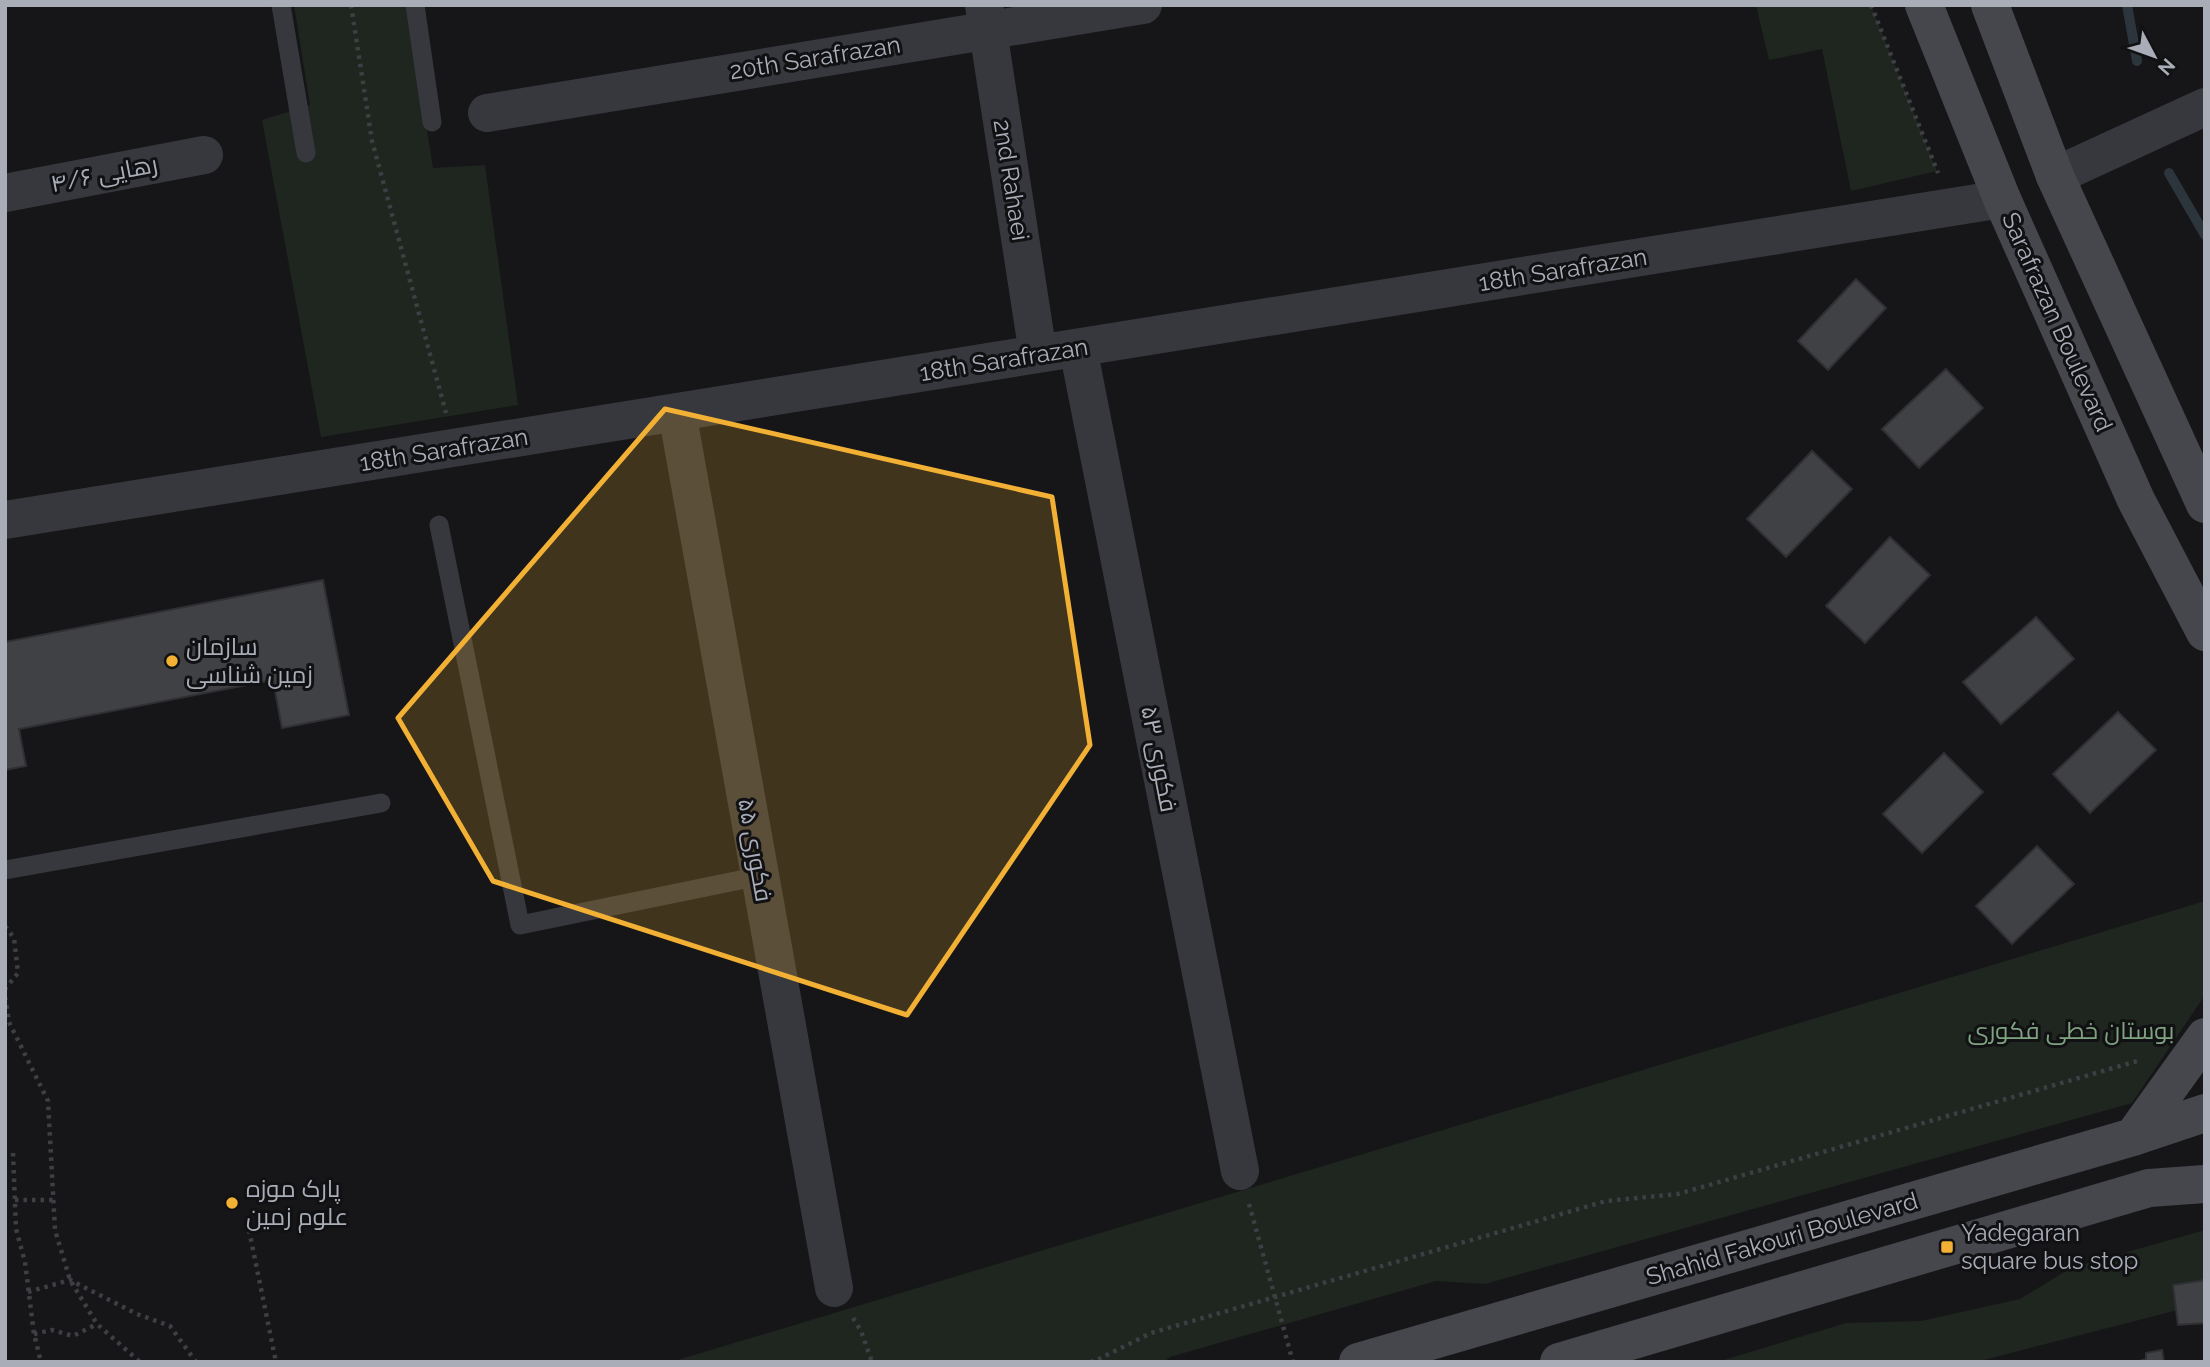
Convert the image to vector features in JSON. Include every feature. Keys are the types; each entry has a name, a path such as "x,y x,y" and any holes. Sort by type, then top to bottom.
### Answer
{"main road":[{"name":"Sarafrazan Boulevard","path":"1924,5 2002,199 2136,500 2205,632"},
{"path":"1990,5 2055,176 2205,504"},
{"path":"2133,1137 2205,1037"},
{"name":"Shahid Fakouri Boulevard","path":"1358,1362 2133,1137 2205,1113"},
{"path":"1559,1362 2149,1188 2205,1184"}],"street":[{"name":"20th Sarafrazan","path":"488,113 986,17 1143,5"},
{"name":"2nd Rahaei","path":"986,17 1038,354"},
{"path":"2055,176 2205,107"},
{"name":"رهایی ۴/۶","path":"5,193 204,155"},
{"name":"18th Sarafrazan","path":"5,520 2002,199"},
{"name":"فکوری ۵۳","path":"1078,348 1240,1171"},
{"name":"فکوری ۵۵","path":"677,412 834,1288"}],"lane":[{"path":"282,5 306,153"},
{"path":"415,5 432,122"},
{"path":"439,525 520,925 760,876"},
{"path":"5,870 381,803"}],"path":[{"path":"351,5 372,141 455,448"},
{"path":"1871,5 1952,207"},
{"path":"5,926 13,938 18,973 5,989"},
{"path":"5,997 9,1022 48,1101 54,1230 70,1280 97,1324 140,1362"},
{"path":"1090,1362 1151,1333 1606,1201 1678,1194 2153,1056"},
{"path":"13,1153 16,1229 25,1262 34,1334 41,1362"},
{"path":"1240,1171 1293,1362"},
{"path":"15,1200 53,1200"},
{"path":"249,1230 276,1362"},
{"path":"28,1292 70,1280 137,1314 170,1326 196,1362"},
{"path":"834,1288 861,1331 872,1362"},
{"path":"34,1334 52,1330 73,1336 97,1324"}],"highlighted area":[{"path":"665,409 1052,497 1090,745 907,1015 493,881 398,718"}],"green space":[{"path":"294,5 407,5 433,168 485,165 518,405 321,437 262,120 310,105"},
{"path":"1756,5 1871,5 1937,171 1851,191 1822,49 1769,60"},
{"name":"بوستان خطی فکوری","path":"2205,901 2205,995 2132,1103 1485,1284 1436,1281 1170,1357 1164,1362 671,1362"},
{"path":"2205,1230 2205,1303 1976,1362 1717,1362 1846,1323 1921,1321 2020,1299 2071,1268"}],"building":[{"path":"1856,279 1886,308 1828,370 1798,341"},
{"path":"1946,369 1983,408 1919,468 1882,429"},
{"path":"1812,451 1852,489 1786,557 1747,519"},
{"path":"1890,537 1930,575 1865,643 1826,606"},
{"name":"سازمان زمین شناسی","path":"323,580 349,715 282,728 273,680 19,729 26,766 5,770 5,642"},
{"path":"2036,617 2074,659 2001,724 1963,682"},
{"path":"2118,712 2156,750 2090,813 2053,774"},
{"path":"1944,753 1983,792 1922,853 1883,814"},
{"path":"2037,846 2074,884 2012,944 1976,906"},
{"path":"2205,1280 2205,1323 2178,1325 2173,1285"},
{"path":"2162,1350 2164,1362 2136,1362 2146,1359 2146,1353"}],"waterway":[{"path":"2127,5 2137,61"},
{"path":"2169,173 2205,235"}],"place":[{"name":"سازمان زمین شناسی","path":"172,661"},
{"name":"پارک موزه علوم زمین","path":"232,1203"},
{"name":"Yadegaran square bus stop","path":"1947,1247"}]}
